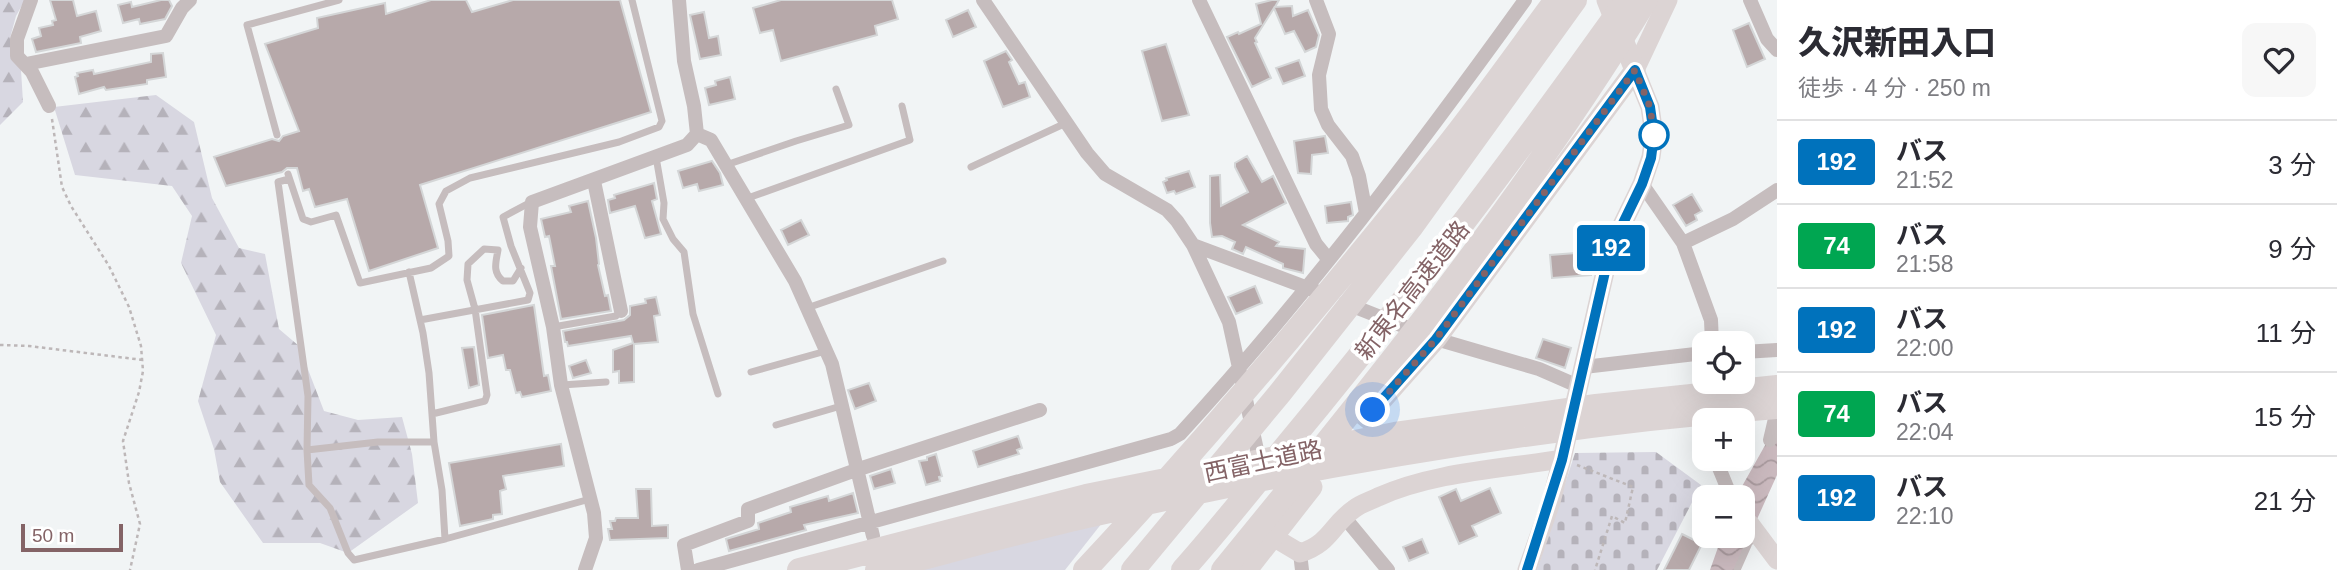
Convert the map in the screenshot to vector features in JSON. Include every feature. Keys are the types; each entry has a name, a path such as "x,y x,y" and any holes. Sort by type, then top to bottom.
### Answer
{"highway":[{"path":"1086,570 1304,320 1446,148 1556,0"},
{"name":"新東名高速道路","path":"1132,570 1280,393 1412,226 1575,0"},
{"name":"新東名高速道路","path":"1183,570 1340,382 1442,252 1537,127 1627,0"},
{"path":"1223,570 1440,301 1541,160 1646,0"},
{"name":"西富士道路","path":"799,570 1086,496 1395,434 1773,400"},
{"name":"西富士道路","path":"877,570 1112,511 1549,422"}],"main road":[{"path":"1373,410 1436,339 1635,70 1607,0"},
{"path":"1247,570 1312,487"}],"street":[{"path":"31,0 17,39 17,56 26,64 49,106"},
{"path":"26,64 166,36 181,8 190,0"},
{"path":"585,570 596,538 594,513 561,385 553,327 530,227 532,202 687,145 697,134 684,61 680,0"},
{"path":"983,0 1087,153 1105,174 1167,210 1193,245 1229,322 1257,450"},
{"path":"1199,0 1317,244 1329,260"},
{"path":"1316,0 1329,34 1322,55 1321,109 1328,125 1352,156 1366,213"},
{"path":"698,570 1171,439 1180,434 1308,288 1525,0"},
{"path":"1527,570 1562,460 1610,250 1642,184 1651,158 1654,135 1650,107 1635,70 1668,0"},
{"path":"1750,0 1767,39 1777,50"},
{"path":"697,134 711,140 795,281 832,364 873,536"},
{"path":"594,181 621,311"},
{"path":"1642,184 1683,243 1711,320 1711,331"},
{"path":"1683,243 1732,219 1777,190"},
{"path":"1193,245 1436,339 1539,369 1578,386"},
{"path":"1755,351 1777,350"},
{"path":"1584,367 1692,354"},
{"path":"1770,440 1773,400"},
{"path":"688,570 684,545 748,521 748,509 856,470 1040,410"},
{"path":"1266,489 1275,534 1301,561 1327,539 1354,509 1371,500 1423,481 1562,460"},
{"path":"1345,518 1388,570"},
{"path":"1755,531 1777,560"}],"lane":[{"path":"277,135 247,25 340,0"},
{"path":"591,499 445,539 354,560 348,553 330,508 309,485 308,396 278,182 288,177 303,219 311,222 336,215 360,283 431,268 449,256 439,204 446,191 470,178 619,142 659,127 662,121 632,0"},
{"path":"726,165 849,125 836,89"},
{"path":"745,199 910,140 902,106"},
{"path":"971,167 1067,122"},
{"path":"656,157 664,203 663,219 673,239 684,252 693,314 718,394"},
{"path":"419,320 528,300 530,293 511,246 503,217 532,202"},
{"path":"432,414 485,401 487,395 475,309 467,280 468,264 484,249 498,250 511,246"},
{"path":"498,250 495,268 498,277 503,281 513,281 521,268"},
{"path":"807,309 943,261"},
{"path":"408,272 429,373 445,539"},
{"path":"553,327 616,316 621,311"},
{"path":"751,372 825,351"},
{"path":"561,385 606,382"},
{"path":"776,425 841,406"},
{"path":"307,450 378,442 434,442"},
{"path":"1737,570 1747,548"}],"path":[{"path":"49,106 62,187 109,266 129,307 142,346 139,392 123,441 129,483 140,524 130,570"},
{"path":"0,345 143,360"},
{"path":"1562,460 1633,487 1625,523 1612,516 1595,570"}],"green space":[{"path":"0,0 25,0 16,16 10,38 21,70 23,102 0,125"},
{"path":"156,95 194,122 212,198 239,248 265,254 279,329 299,346 324,411 358,420 402,417 412,454 418,503 348,553 320,543 263,543 220,482 214,449 198,401 216,335 181,263 192,216 172,186 75,175 54,107"},
{"path":"1656,452 1701,485 1692,485 1692,502 1657,570 1537,570 1575,453"},
{"path":"1102,523 1065,570 916,570"}],"water":[{"path":"1777,424 1777,475 1755,524 1755,485 1743,485 1751,471 1755,471 1755,463"},
{"path":"1718,548 1744,548 1734,570 1710,570"}],"building":[{"path":"50,0 73,0 77,16 96,11 101,31 80,37 81,43 36,52 32,39 41,36 39,28 53,25 52,21 56,20"},
{"path":"169,0 172,6 165,19 140,24 139,19 123,23 118,5 131,2 132,7"},
{"path":"431,0 466,0 472,12 513,0 620,0 651,112 420,185 438,248 369,271 347,199 315,207 309,189 303,191 297,168 287,168 282,172 226,186 214,157 272,139 279,141 283,136 299,131 265,44 318,28 317,18 385,3 386,14"},
{"path":"781,0 892,0 898,19 875,26 877,35 781,61 773,30 760,33 753,8"},
{"path":"1279,0 1275,7 1292,6 1293,16 1308,10 1319,35 1316,47 1305,52 1294,31 1285,34 1274,8 1255,38 1271,78 1252,87 1227,37 1261,24 1256,4"},
{"path":"968,10 976,27 953,37 946,20"},
{"path":"704,12 709,38 718,36 721,55 700,59 690,15"},
{"path":"1749,23 1765,59 1747,67 1733,30"},
{"path":"1166,44 1189,115 1162,121 1142,51"},
{"path":"1006,51 1012,60 1009,62 1019,84 1025,82 1030,97 1003,107 984,61"},
{"path":"163,53 166,77 147,80 147,84 106,90 104,87 79,94 75,77 78,76 77,73 93,70 94,74 151,62 151,54"},
{"path":"1299,60 1305,76 1283,84 1276,68"},
{"path":"730,77 735,99 709,105 705,88 716,85 715,81"},
{"path":"1325,136 1328,153 1312,155 1311,174 1298,173 1294,141"},
{"path":"1247,156 1262,182 1273,176 1286,203 1243,225 1279,242 1276,246 1305,249 1303,273 1283,268 1283,264 1246,247 1243,254 1232,249 1235,242 1222,236 1212,237 1210,176 1220,175 1221,206 1248,192 1235,167 1235,163"},
{"path":"712,161 720,173 723,185 699,191 697,184 683,188 678,171"},
{"path":"1189,171 1195,187 1176,194 1174,191 1167,193 1163,182 1166,178"},
{"path":"654,183 657,199 652,201 661,234 645,238 635,206 610,213 608,200 615,198 614,195"},
{"path":"1692,194 1702,211 1695,215 1697,220 1686,226 1673,205"},
{"path":"588,201 596,238 598,265 611,311 561,319 551,266 555,266 549,236 545,237 541,219 571,212 569,206"},
{"path":"1351,202 1353,215 1348,217 1348,221 1327,223 1325,206"},
{"path":"801,220 809,235 788,245 781,230"},
{"path":"1589,252 1591,275 1552,278 1550,255"},
{"path":"1255,286 1262,303 1236,314 1228,297"},
{"path":"656,297 660,315 654,316 658,342 634,344 634,382 619,383 619,371 613,372 613,350 633,343 631,336 568,346 565,342 563,331 624,320 630,315 630,306 646,303 645,299"},
{"path":"534,305 544,376 548,375 551,391 522,397 520,392 516,393 503,355 488,358 482,315"},
{"path":"1543,339 1571,348 1565,368 1536,358"},
{"path":"474,347 479,385 469,388 462,348"},
{"path":"586,360 591,373 573,378 569,366"},
{"path":"869,383 876,401 855,409 848,390"},
{"path":"1018,436 1022,448 1017,450 1019,454 978,467 973,451"},
{"path":"561,444 564,466 503,476 506,489 500,491 502,514 493,515 493,519 460,526 449,463"},
{"path":"936,454 942,476 939,477 940,481 926,485 919,461 927,460 927,457"},
{"path":"891,469 895,483 874,489 870,476"},
{"path":"1490,488 1501,513 1472,526 1477,536 1459,544 1439,497 1456,489 1461,501"},
{"path":"636,489 651,489 652,526 668,525 668,538 610,540 610,521 615,521 616,518 638,518"},
{"path":"853,493 858,513 804,525 806,530 729,551 726,539 759,529 758,523 791,512 790,507 828,496 829,501"},
{"path":"1682,534 1692,539 1692,548 1700,548 1689,570 1664,570"},
{"path":"1422,539 1428,553 1409,561 1403,547"}],"tunnel":[{"path":"1341,450 1373,410"}],"bus line":[{"name":"192","path":"1373,410 1436,339 1635,70 1650,107 1654,135 1651,158 1642,184 1610,250 1562,460 1527,570"}],"route":[{"path":"1373,410 1436,339 1635,70 1650,107 1654,135"}]}
